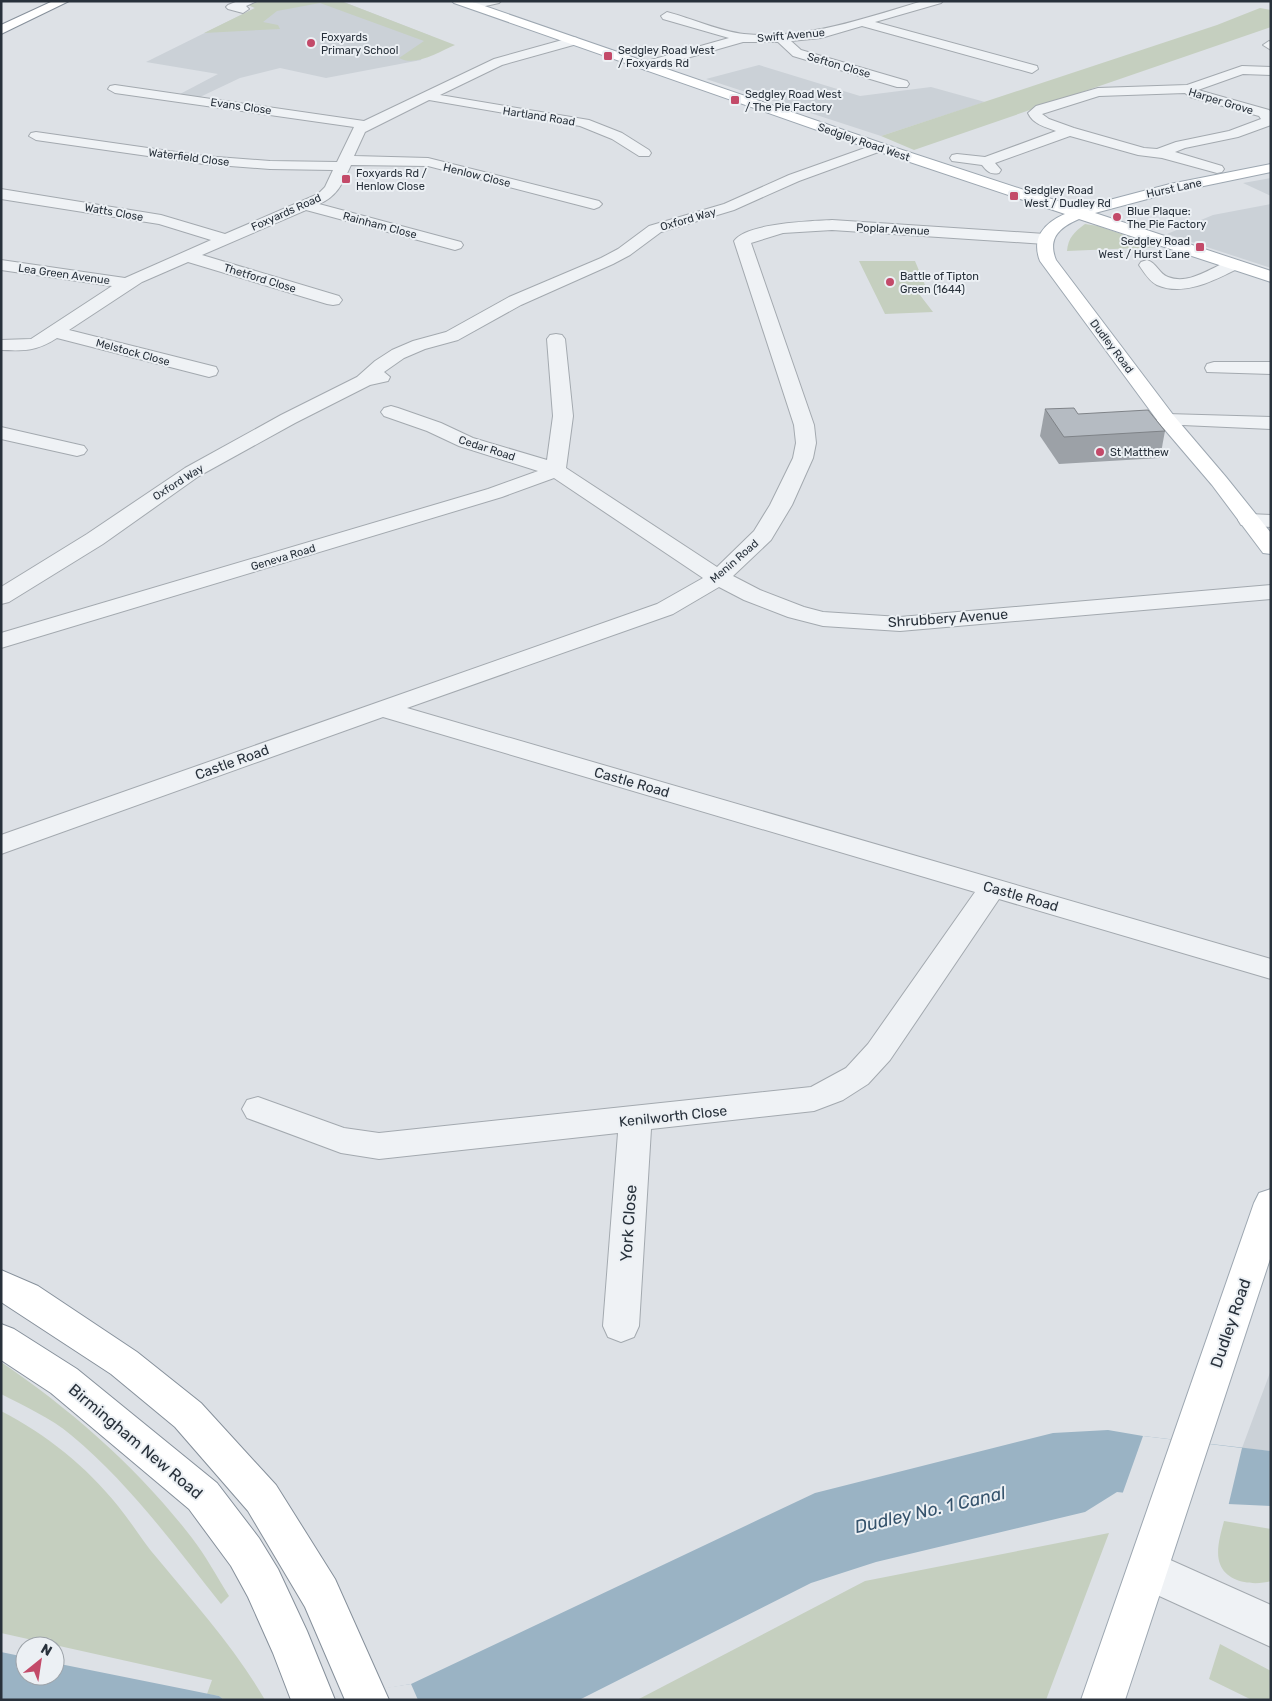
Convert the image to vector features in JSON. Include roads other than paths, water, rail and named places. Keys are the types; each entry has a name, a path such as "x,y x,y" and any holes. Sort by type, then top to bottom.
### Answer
{"main road":[{"path":"1,20 43,1"},
{"path":"1,30 63,1"},
{"name":"Sedgley Road West","path":"458,1 879,147 1271,277"},
{"name":"Hurst Lane","path":"1078,213 1142,195 1271,168"},
{"path":"1045,240 1050,230 1078,213"},
{"name":"Dudley Road","path":"1045,240 1044,250 1048,261 1167,420 1219,481 1262,524 1271,548"},
{"name":"Dudley Road","path":"1148,1570 1271,1203"},
{"path":"1,1285 25,1297 124,1363 188,1415 262,1498 320,1594 365,1696"},
{"name":"Birmingham New Road","path":"1,1340 64,1381 203,1496 245,1552 263,1583 292,1646 313,1700"},
{"path":"1103,1700 1148,1570"}],"street":[{"path":"472,6 496,1"},
{"name":"Swift Avenue","path":"645,66 742,38 781,38 821,34 936,1"},
{"path":"667,16 742,38"},
{"path":"864,23 1032,69"},
{"name":"Sefton Close","path":"781,38 797,53 902,84"},
{"name":"Foxyards Road","path":"1,345 12,347 31,345 56,332 127,283 322,197 332,189 358,130 366,125 498,62 573,40"},
{"path":"1188,89 1242,70 1271,71"},
{"name":"Evans Close","path":"111,89 366,125"},
{"name":"Harper Grove","path":"1188,89 1195,94 1264,114 1268,118 1268,122 1247,129 1182,144 1162,153 1143,152 1069,131 1044,122 1035,113 1098,92 1188,89"},
{"name":"Hartland Road","path":"428,96 584,123 617,136 644,153"},
{"path":"1247,129 1271,135"},
{"path":"957,158 990,165 1069,131"},
{"name":"Waterfield Close","path":"33,135 230,162 343,163"},
{"name":"Oxford Way","path":"1,597 95,539 136,508 192,472 288,419 364,381 399,372 422,362 439,351 452,336 515,302 624,252 655,229 729,208 794,178 879,147"},
{"path":"1162,153 1217,169"},
{"name":"Henlow Close","path":"343,163 428,162 587,199"},
{"name":"Watts Close","path":"1,194 160,220 225,239"},
{"name":"Rainham Close","path":"305,205 454,249 474,242"},
{"name":"Poplar Avenue","path":"742,241 766,231 832,227 880,228 1045,240"},
{"name":"Menin Road","path":"382,709 665,610 719,578 763,535 793,482 803,458 806,443 804,425 742,241"},
{"name":"Thetford Close","path":"186,256 338,302"},
{"path":"1147,265 1161,282 1186,285 1198,282 1233,264"},
{"name":"Lea Green Avenue","path":"1,265 127,283"},
{"name":"Melstock Close","path":"56,332 215,373"},
{"path":"556,339 563,416 556,469"},
{"path":"1214,368 1271,368"},
{"name":"Cedar Road","path":"391,412 434,427 466,442 556,469"},
{"path":"1167,420 1216,420 1271,424"},
{"path":"1,433 81,452"},
{"name":"Shrubbery Avenue","path":"556,469 566,478 719,578 752,595 823,619 900,624 1271,592"},
{"name":"Geneva Road","path":"4,641 495,493 546,475 556,469"},
{"name":"Castle Road","path":"1,845 382,709 1271,968"},
{"name":"Kenilworth Close","path":"258,1109 341,1140 379,1146 814,1100 832,1092 857,1076 879,1052 992,888"},
{"name":"York Close","path":"621,1326 635,1120"},
{"path":"1148,1570 1271,1626"}],"water":[{"name":"Dudley No. 1 Canal","path":"1108,1430 1271,1451 1271,1506 1228,1504 1117,1492 1085,1512 876,1562 811,1583 579,1700 318,1700 411,1684 815,1493 1053,1433"},
{"path":"1,1652 15,1655 15,1686 65,1686 65,1665 219,1696 224,1700 1,1700"}],"place":[{"name":"Foxyards Primary School","path":"311,43"},
{"name":"Sedgley Road West / Foxyards Rd","path":"608,56"},
{"name":"Sedgley Road West / The Pie Factory","path":"735,100"},
{"name":"Foxyards Rd / Henlow Close","path":"346,179"},
{"name":"Sedgley Road West / Dudley Rd","path":"1014,196"},
{"name":"Blue Plaque: The Pie Factory","path":"1117,217"},
{"name":"Sedgley Road West / Hurst Lane","path":"1200,247"},
{"name":"Battle of Tipton Green (1644)","path":"890,282"},
{"name":"St Matthew","path":"1100,452"}]}
